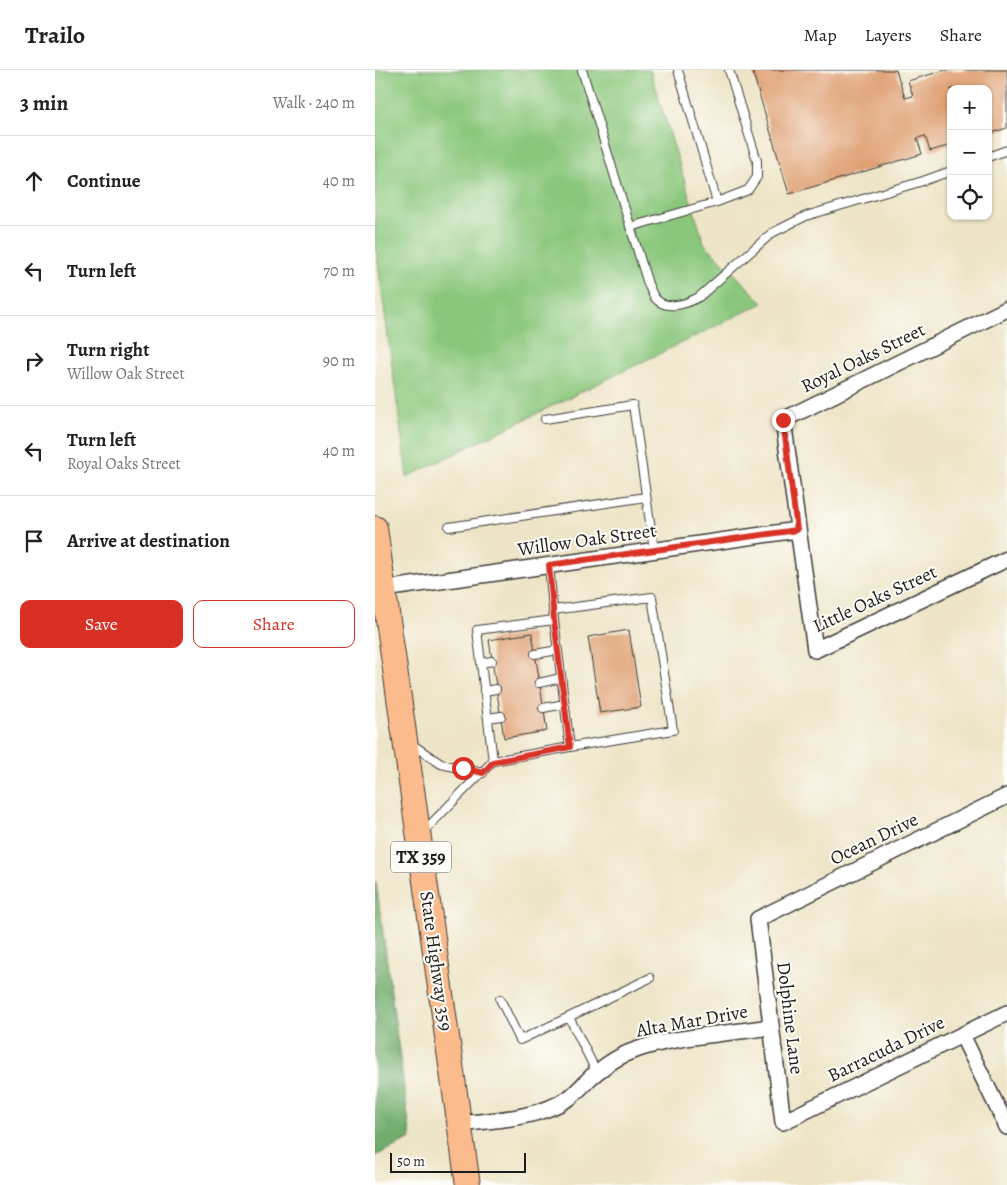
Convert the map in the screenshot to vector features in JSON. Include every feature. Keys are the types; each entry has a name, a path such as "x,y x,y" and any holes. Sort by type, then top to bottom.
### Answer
{"main road":[{"name":"State Highway 359","path":"375,528 382,604 405,739 468,1185"}],"street":[{"name":"Royal Oaks Street","path":"797,530 783,420 1007,309"},
{"name":"Willow Oak Street","path":"382,604 549,565 797,530"},
{"name":"Little Oaks Street","path":"797,530 815,650 1007,559"},
{"name":"Ocean Drive","path":"758,918 1007,796"},
{"name":"Dolphine Lane","path":"758,918 783,1122"},
{"name":"Barracuda Drive","path":"783,1122 1007,1013"},
{"name":"Alta Mar Drive","path":"459,1124 511,1118 548,1108 570,1097 597,1073 631,1052 651,1046 771,1027"},
{"path":"962,1034 1007,1127"}],"lane":[{"path":"582,70 647,284 655,299 667,305 687,304 699,297 772,233 788,224 806,216 923,181 947,172"},
{"path":"678,70 717,202"},
{"path":"630,227 717,202 748,190 757,177 757,161 729,70"},
{"path":"992,156 1007,150"},
{"path":"545,418 633,405 654,550"},
{"path":"449,527 646,497"},
{"path":"549,565 570,747"},
{"path":"418,837 493,762 673,730 653,597 553,610"},
{"path":"493,762 477,630 554,620"},
{"path":"535,654 558,650"},
{"path":"481,663 492,661"},
{"path":"539,682 561,678"},
{"path":"484,692 496,689"},
{"path":"543,708 565,704"},
{"path":"487,718 501,716"},
{"path":"405,739 441,764 483,773"},
{"path":"500,999 520,1040 650,978"},
{"path":"569,1017 597,1073"}],"green space":[{"path":"375,70 650,70 704,243 763,303 407,477 375,241"},
{"path":"375,882 411,1139 375,1156"}],"building":[{"path":"752,70 896,70 905,98 913,96 908,81 945,70 1007,70 1007,128 992,133 992,85 947,85 947,146 930,151 925,136 917,138 922,154 789,194"},
{"path":"629,630 641,707 600,713 588,637"},
{"path":"532,633 547,731 504,738 489,640"}],"route":[{"path":"463,768 483,773 493,762 570,747 549,565 797,530 783,420"}]}
